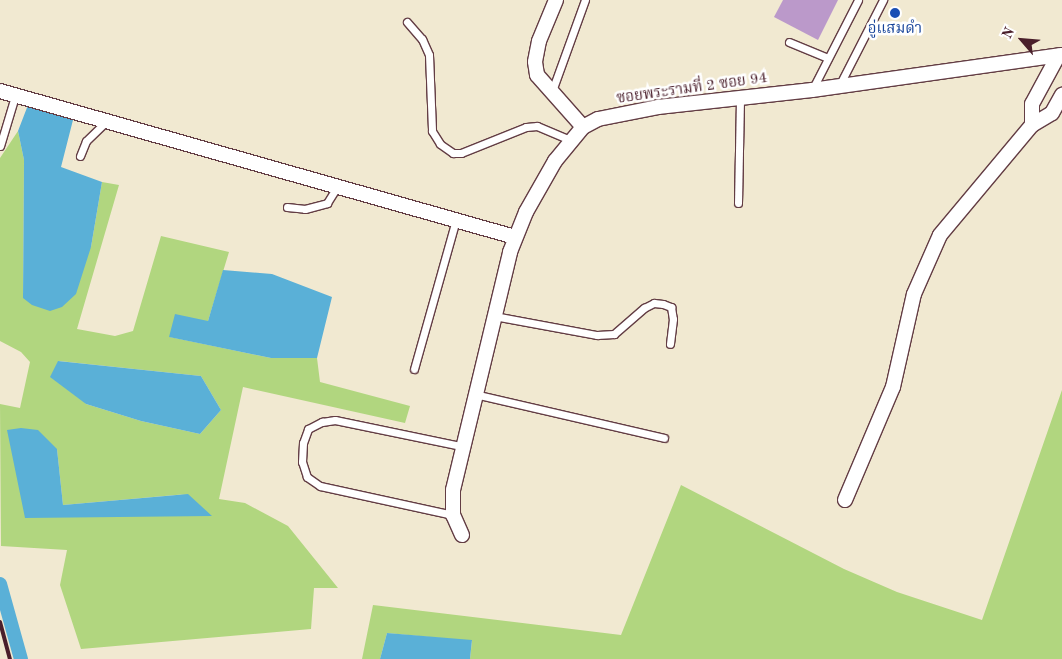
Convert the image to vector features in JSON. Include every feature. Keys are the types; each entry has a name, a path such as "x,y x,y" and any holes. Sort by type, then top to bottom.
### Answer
{"street":[{"path":"556,0 539,41 534,62 537,75 583,127"},
{"path":"1032,125 1032,104 1060,55"},
{"name":"ซอยพระรามที่ 2 ซอย 94","path":"462,535 453,515 453,490 461,446 493,316 515,238 526,212 570,140 583,127 620,114 812,90 1060,55"},
{"path":"0,92 515,238"},
{"path":"845,500 893,387 914,294 927,261 940,236 1032,125 1052,113 1062,94"}],"lane":[{"path":"552,92 585,0"},
{"path":"812,90 858,0"},
{"path":"839,86 883,0"},
{"path":"406,22 422,39 429,55 432,130 440,144 453,153 460,153 526,127 537,126 570,140"},
{"path":"788,42 828,58"},
{"path":"0,146 15,96"},
{"path":"738,203 740,98"},
{"path":"80,156 94,130 106,122"},
{"path":"287,207 305,209 327,203 338,187"},
{"path":"414,369 456,220"},
{"path":"493,316 597,335 614,334 644,308 654,304 663,304 671,307 670,344"},
{"path":"474,394 664,438"},
{"path":"453,515 320,486 307,477 302,462 303,443 308,429 322,422 335,420 461,446"}],"green space":[{"path":"18,131 24,160 23,298 91,247 102,182 119,185 77,329 115,336 133,331 161,236 229,252 208,321 170,337 271,358 317,358 320,382 410,406 405,423 243,387 219,499 245,503 288,526 338,588 314,588 311,629 81,649 60,585 67,550 1,546 0,404 20,408 30,362 21,352 0,341 0,158","holes":["59,361 201,376 221,410 200,434 141,421 86,404","57,449 63,505 187,494 25,518"]},
{"path":"1062,390 1062,659 470,659 472,641 387,633 380,659 362,659 373,605 621,635 681,485 844,569 897,592 982,620"}],"water":[{"path":"28,105 73,120 61,167 102,182 91,247 76,294 62,307 50,311 32,305 23,298 24,160 18,131"},
{"path":"223,270 272,274 332,297 317,358 271,358 169,337 175,314 208,321"},
{"path":"58,361 201,376 221,410 200,434 141,421 86,404 50,377"},
{"path":"21,428 38,430 57,449 63,505 188,494 212,516 25,518 7,430"},
{"path":"387,633 472,640 470,659 380,659"}],"building":[{"path":"783,0 838,0 818,40 774,17"}],"waterway":[{"path":"0,584 21,659"}],"railway":[{"path":"0,622 10,659"}],"place":[{"name":"อู่แสมดำ","path":"895,13"}]}
